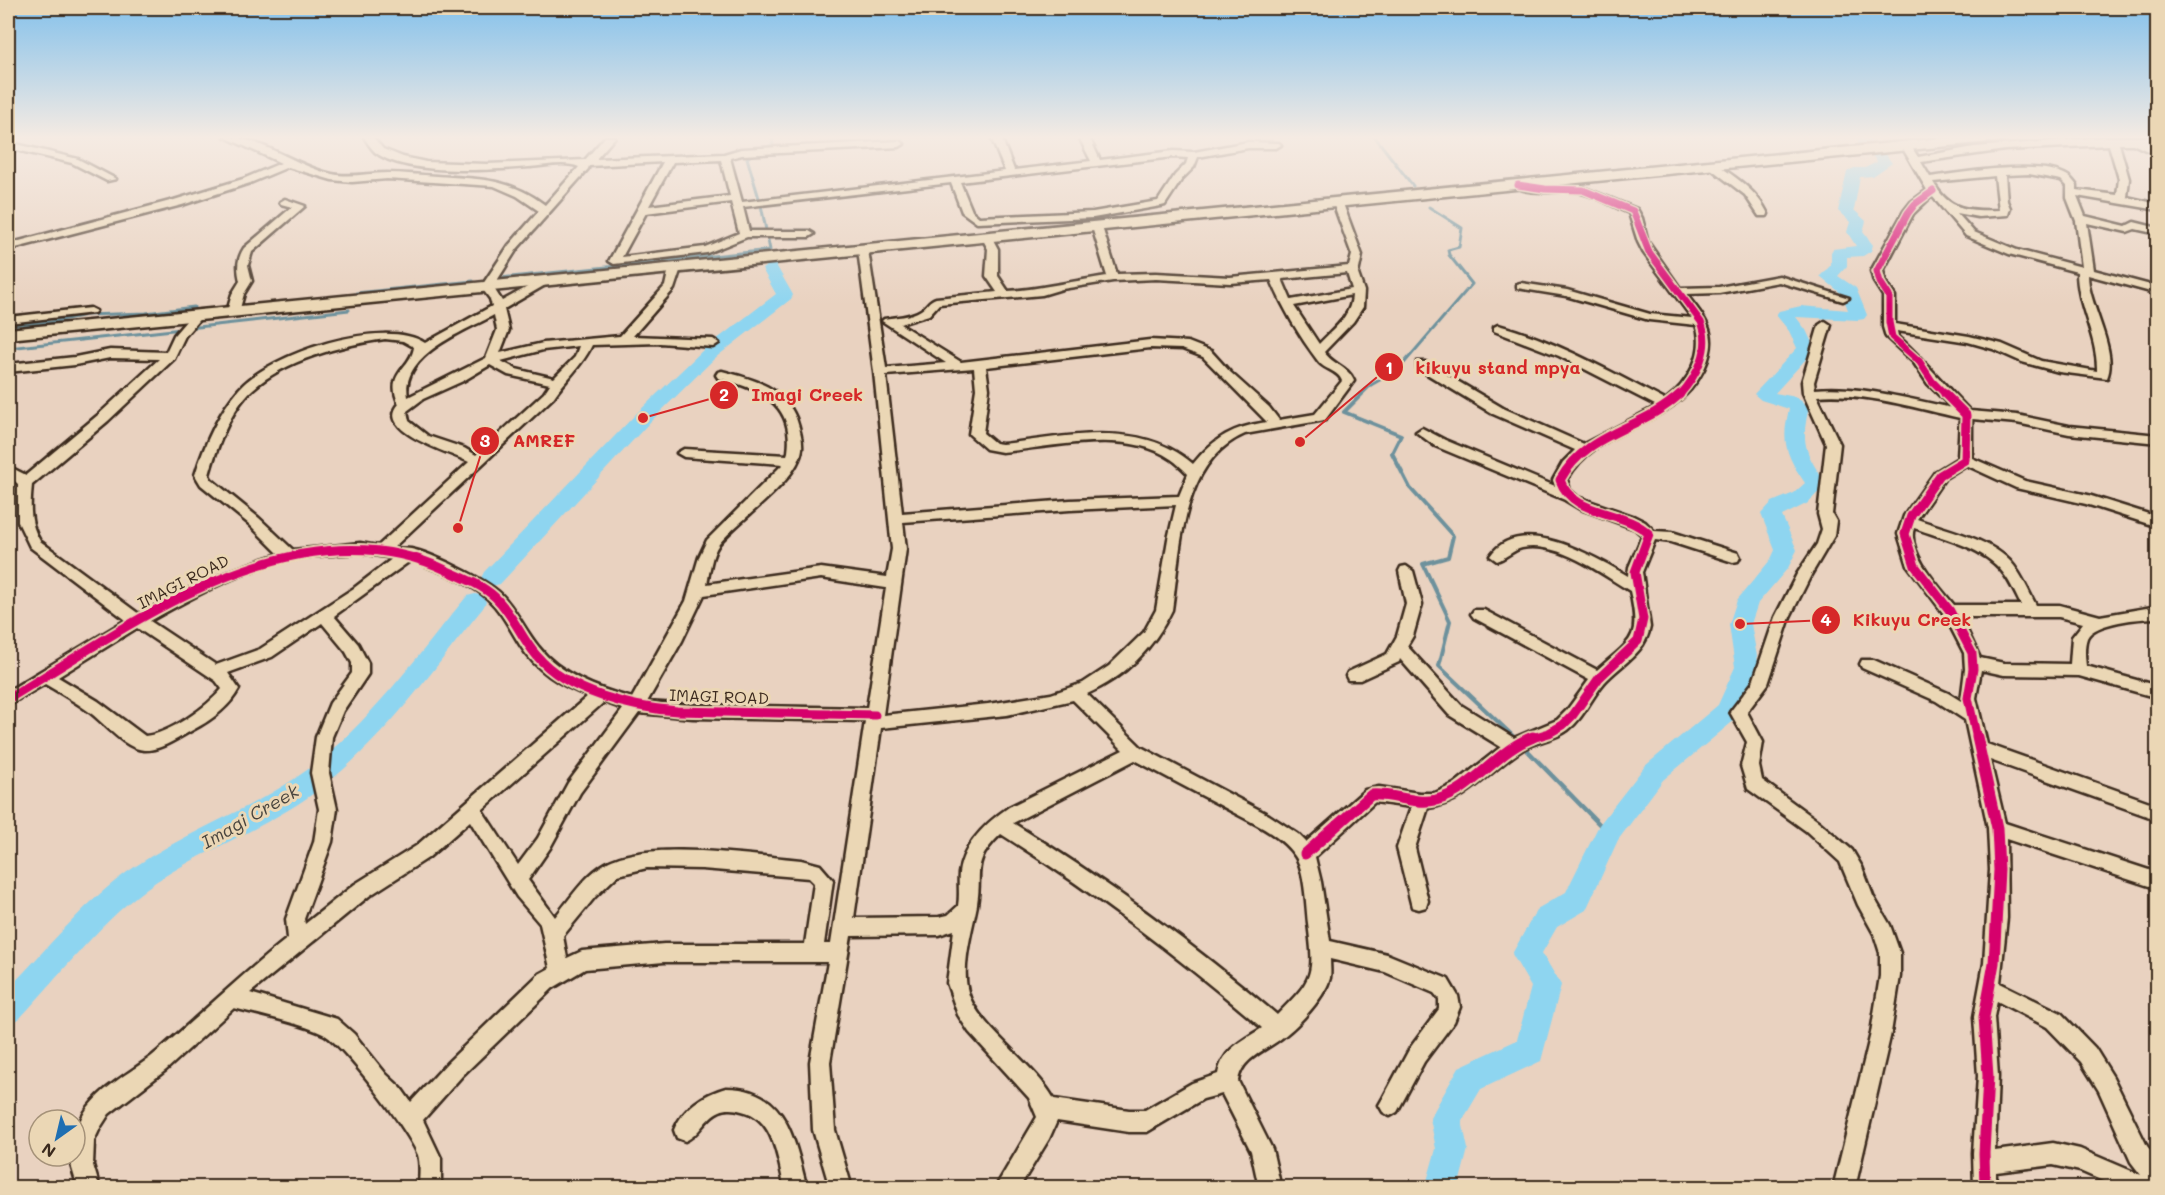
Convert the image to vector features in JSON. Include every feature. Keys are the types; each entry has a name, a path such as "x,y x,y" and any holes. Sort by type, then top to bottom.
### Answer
{"highway":[{"path":"8,334 987,238 1095,223 1440,193"}],"street":[{"path":"8,247 85,229 209,193"},
{"path":"517,193 532,200 544,210"},
{"path":"490,360 503,330 496,299 487,287 513,247 560,193"},
{"path":"651,193 614,261 707,250 745,234 809,234"},
{"path":"735,193 745,234"},
{"path":"642,210 828,193"},
{"path":"960,193 967,212 977,220 1095,223 1161,203 1168,193"},
{"path":"1566,496 1561,485 1562,476 1585,449 1667,406 1684,390 1703,355 1707,340 1701,322 1643,241 1638,217 1633,211 1590,193"},
{"path":"1749,193 1763,213"},
{"path":"1924,193 1908,213 1878,266 1878,276 1889,296 1889,327 1895,341 1919,361 1932,381 1966,416 1965,460"},
{"path":"1936,193 1965,230 1977,238 2013,252 2157,291"},
{"path":"1946,207 1978,214 2004,213 2006,207 2002,201 2001,193"},
{"path":"1889,327 1953,336 1996,346 2042,364 2103,375 2104,367 2100,346 2082,292 2085,271 2079,218 2070,198 2071,193"},
{"path":"2077,193 2157,207"},
{"path":"2122,199 2123,193"},
{"path":"233,312 246,281 242,270 243,257 248,250 300,206 285,202"},
{"path":"1319,350 1358,307 1358,291 1353,282 1353,269 1357,255 1338,203"},
{"path":"2079,218 2127,229 2134,225 2157,231"},
{"path":"1095,223 1113,278"},
{"path":"987,238 993,249 992,276 1004,294"},
{"path":"841,1188 824,1130 820,1062 839,953 899,549 880,372 863,250"},
{"path":"622,341 670,287 675,268"},
{"path":"890,323 925,314 936,301 1042,292 1060,286 1113,278 1156,276 1230,280 1353,269"},
{"path":"979,364 983,377 975,424 976,434 992,446 1013,447 1076,440 1137,440 1174,453 1194,472 1207,454 1230,436 1320,417 1348,381 1347,376 1324,361 1287,304 1275,276"},
{"path":"1679,291 1719,290 1779,279 1843,298"},
{"path":"406,405 400,397 404,374 420,351 546,281"},
{"path":"1521,286 1567,293 1649,318 1701,322"},
{"path":"1287,304 1358,291"},
{"path":"8,320 90,311"},
{"path":"872,312 958,365"},
{"path":"25,483 103,418 170,356 180,335 197,315"},
{"path":"1825,325 1808,382 1809,393 1833,444 1825,514 1829,519 1830,527 1827,537 1799,584 1777,632 1756,694 1744,702 1738,712 1755,742 1750,766 1754,784 1812,826 1846,856 1853,867 1865,899 1883,931 1890,953 1890,976 1881,1033 1844,1188"},
{"path":"1498,329 1567,354 1667,406"},
{"path":"289,555 254,521 206,482 202,475 230,412 241,394 261,378 330,345 391,335 416,341 420,345 420,351"},
{"path":"478,462 459,451 423,440 401,419 401,410 406,405 490,360 544,346 622,341 687,341 713,344"},
{"path":"382,550 549,395 557,382 580,358 587,342"},
{"path":"880,372 979,364 1119,347 1167,343 1184,345 1207,354 1226,375 1265,410 1276,425"},
{"path":"8,368 75,361 110,354 170,356"},
{"path":"490,360 512,372 557,382"},
{"path":"1421,365 1498,411 1585,449"},
{"path":"518,879 544,843 574,788 636,705 687,618 699,590 706,554 712,543 777,479 791,460 795,450 793,430 787,411 779,398 767,389 722,375"},
{"path":"1809,393 1831,391 1874,396 1966,416 2017,419 2069,430 2157,439"},
{"path":"1422,432 1440,443 1566,496 1582,505 1635,523 1649,534 1672,537 1733,558"},
{"path":"684,453 791,460"},
{"path":"1965,460 1940,475 1909,521 1905,534 1912,560 1950,612 1968,642 1973,662 1968,690 1971,716 1997,828 2000,870 1998,918 1994,963 1984,1017 1988,1076 1985,1188"},
{"path":"1965,460 2021,485 2088,500 2157,522"},
{"path":"8,470 19,476 25,483 23,516 25,531 35,544 138,621 215,672 227,682 231,689 225,698 195,721 160,740 146,743 134,740 113,720 76,694 45,677"},
{"name":"IMAGI ROAD","path":"8,699 138,621 226,574 289,555 335,548 382,550 409,554 454,570 498,598 506,607 528,645 547,667 603,694 636,705 670,711 875,718 1006,708 1055,700 1076,693 1103,678 1127,660 1159,624 1164,610 1185,500 1194,472"},
{"path":"896,518 1070,505 1185,500"},
{"path":"1909,521 1991,555 2003,564 2032,611"},
{"path":"1305,854 1371,795 1381,793 1431,801 1453,793 1526,740 1548,735 1564,724 1599,678 1625,655 1641,636 1642,616 1636,567 1648,543 1649,534"},
{"path":"1497,556 1521,543 1565,549 1593,562 1638,589"},
{"path":"215,672 266,653 409,554"},
{"path":"1354,676 1393,658 1405,636 1414,604 1406,571"},
{"path":"699,590 821,573 838,573 872,582 894,583"},
{"path":"1950,612 2069,612 2097,621"},
{"path":"2079,670 2076,651 2083,629 2097,621 2157,612"},
{"path":"1479,614 1599,678"},
{"path":"298,942 295,919 323,842 328,808 321,773 324,736 336,708 360,674 360,663 352,648 324,615"},
{"path":"1399,647 1455,710 1515,747"},
{"path":"1973,662 2004,669 2079,670 2157,692"},
{"path":"1868,664 1942,697 1971,716"},
{"path":"1076,693 1135,752 1272,825 1292,839 1305,854 1312,882 1321,948 1321,969 1316,987 1305,1003 1278,1029 1238,1055 1230,1065 1227,1082 1261,1149 1270,1188"},
{"path":"89,1188 82,1165 83,1140 92,1120 102,1107 159,1063 255,976 376,880 422,852 603,694"},
{"path":"1980,749 2157,813"},
{"path":"1006,1188 1047,1123 1048,1109 1037,1091 971,1020 961,1001 957,981 967,910 970,903 971,861 998,824 1015,812 1135,752"},
{"path":"1419,901 1406,848 1422,801"},
{"path":"472,809 530,899 538,905 547,919 553,934 560,971"},
{"path":"998,824 1057,859 1113,897 1218,977 1278,1029"},
{"path":"1997,828 2157,881"},
{"path":"553,934 596,884 613,868 625,863 659,860 801,868 814,871 824,879 813,953"},
{"path":"842,927 939,926 954,921 967,910"},
{"path":"1321,948 1387,963 1441,986 1448,996 1450,1007 1447,1015 1417,1055 1390,1105"},
{"path":"409,1120 455,1070 546,981 582,960 616,956 839,953"},
{"path":"1989,987 2054,1020 2088,1054 2106,1084 2139,1154 2157,1179"},
{"path":"233,998 330,1026 347,1041 379,1081 394,1095 422,1138 430,1158 430,1188"},
{"path":"1048,1109 1129,1121 1148,1121 1200,1090 1227,1082"},
{"path":"685,1130 706,1107 718,1100 742,1100 763,1107 776,1123 796,1188"},
{"path":"1984,1163 2040,1154 2057,1155 2074,1159 2146,1188"}],"waterway":[{"path":"500,278 770,250 757,193"},
{"path":"1441,1188 1452,1149 1446,1118 1470,1078 1530,1050 1546,985 1526,954 1547,918 1576,901 1608,833 1654,773 1728,711 1747,667 1740,624 1748,600 1780,563 1786,550 1771,514 1779,507 1801,498 1816,484 1802,464 1795,448 1794,431 1799,407 1789,401 1763,394 1806,349 1797,330 1785,315 1801,311 1858,315 1850,292 1828,276 1839,266 1839,252 1863,251 1865,245 1855,232 1858,221 1846,211 1850,193"},
{"path":"1429,207 1462,228 1459,247 1448,250 1449,255 1472,284 1399,369 1371,385 1344,412 1401,435 1392,453 1410,488 1453,536 1448,557 1423,564 1450,621 1439,666 1514,737"},
{"name":"Imagi Creek","path":"492,578 643,418 709,354 785,295 770,269"},
{"path":"356,293 473,281"},
{"path":"8,325 51,322 86,315 146,313 194,307"},
{"path":"189,328 349,310"},
{"path":"8,348 182,329"},
{"name":"Imagi Creek","path":"8,1009 93,919 129,886 171,859 293,793 316,778 337,760 391,704 475,602"},
{"path":"1527,750 1608,833"}],"cycle path":[{"path":"1305,854 1371,795 1379,794 1419,801 1435,800 1460,789 1502,754 1526,740 1558,728 1573,715 1599,678 1628,653 1641,635 1643,619 1635,572 1649,534 1640,525 1628,519 1573,500 1564,492 1560,480 1568,465 1580,453 1675,399 1690,382 1696,371 1701,361 1706,337 1701,322 1643,242 1633,211 1590,193"},
{"path":"1931,193 1915,204 1908,213 1877,271 1880,282 1889,296 1889,322 1892,337 1919,361 1932,381 1966,415 1965,460 1940,475 1911,516 1905,534 1915,566 1950,611 1972,653 1973,669 1968,698 1997,828 1998,918 1994,963 1984,1017 1988,1076 1984,1153 1985,1188"},
{"path":"8,699 177,599 237,572 298,554 360,548 422,558 484,588 502,604 532,650 546,666 575,684 631,705 677,711 875,715"}],"place":[{"name":"Imagi Creek","path":"643,418"},
{"name":"kikuyu stand mpya","path":"1300,442"},
{"name":"AMREF","path":"458,528"},
{"name":"Kikuyu Creek","path":"1740,624"}]}
